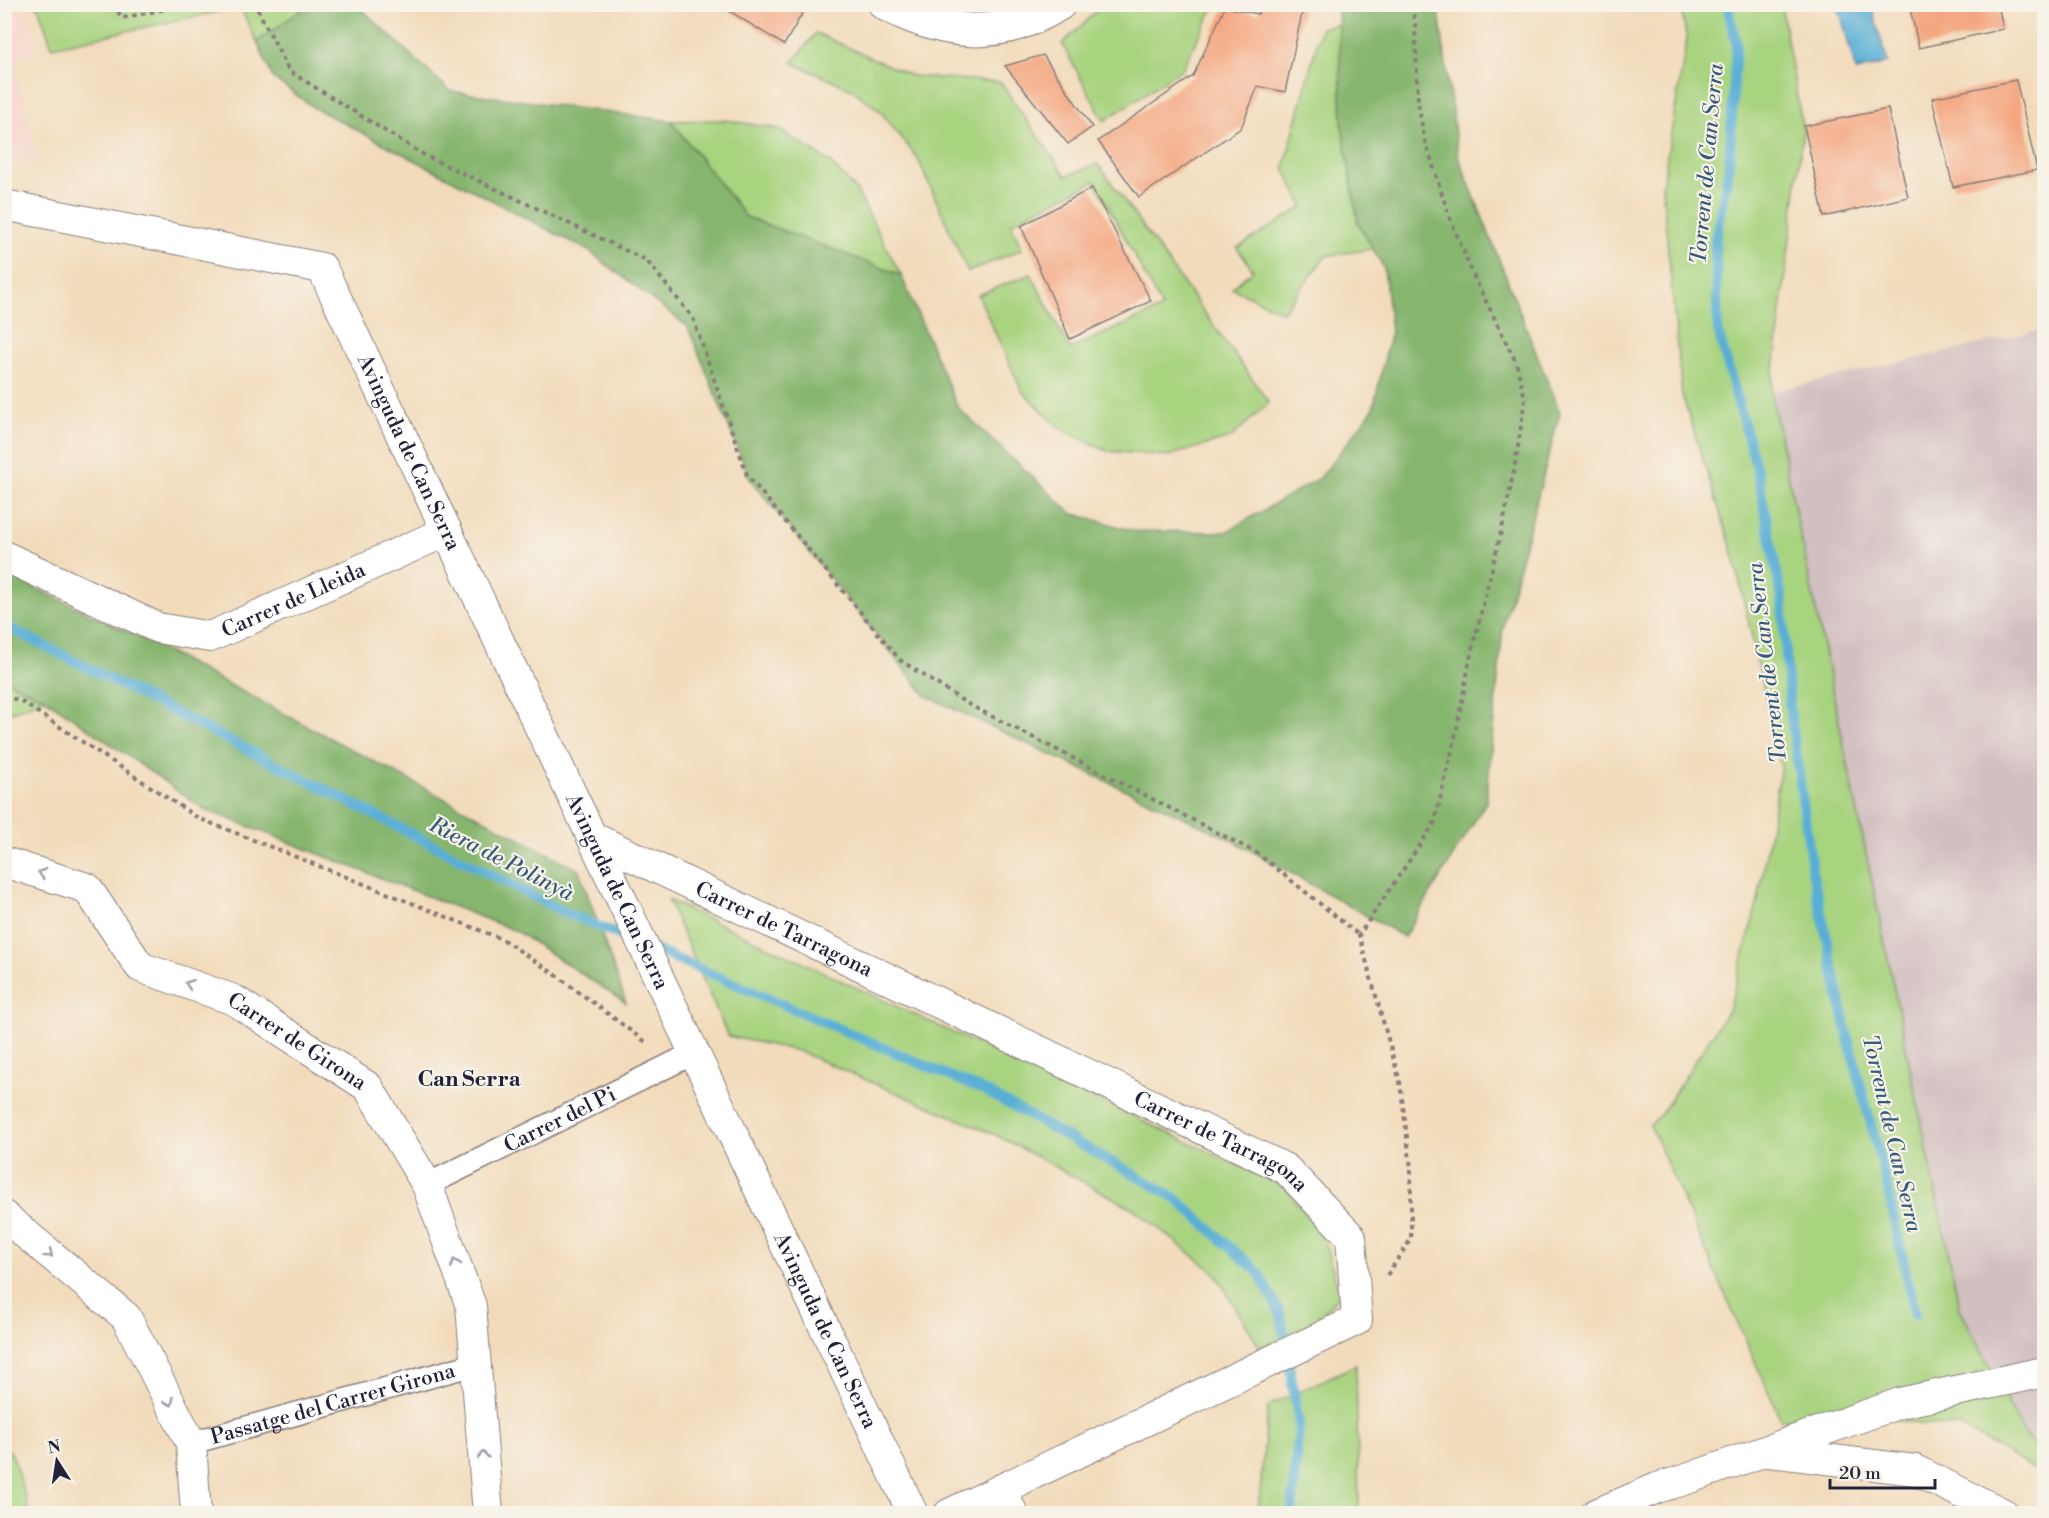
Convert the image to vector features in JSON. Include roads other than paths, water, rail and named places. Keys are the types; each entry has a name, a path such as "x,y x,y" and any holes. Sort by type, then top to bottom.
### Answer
{"main road":[{"path":"885,4 910,17 931,24 951,30 975,31 1001,28 1044,14 1059,4"}],"street":[{"name":"Avinguda de Can Serra","path":"4,205 322,268 913,1514"},
{"name":"Carrer de Lleida","path":"4,556 158,628 210,637 447,531"},
{"name":"Carrer de Tarragona","path":"592,837 1286,1169 1351,1237 1357,1320 1007,1501"},
{"name":"Carrer de Girona","path":"4,862 87,888 140,967 234,1000 368,1087 427,1185 471,1306 488,1514"},
{"name":"Carrer del Pi","path":"427,1185 694,1053"},
{"path":"4,1216 126,1317 191,1443 196,1514"},
{"name":"Passatge del Carrer Girona","path":"191,1443 475,1364"},
{"path":"1596,1514 1657,1488 1900,1403 2044,1372"},
{"path":"1762,1451 1915,1470 2004,1514"},
{"path":"949,1514 1007,1501"}],"water":[{"path":"1838,5 1871,5 1888,63 1856,71"}],"waterway":[{"name":"Torrent de Can Serra","path":"1727,4 1736,43 1729,168 1715,241 1718,331 1757,470 1782,599 1790,710 1813,875 1849,1041 1886,1181 1915,1314"},
{"name":"Riera de Polinyà","path":"4,625 560,910 633,941"},
{"path":"651,948 987,1092 1174,1197 1258,1272 1281,1315 1299,1424 1292,1514"}],"district":[{"name":"Can Serra","path":"469,1078"}]}
